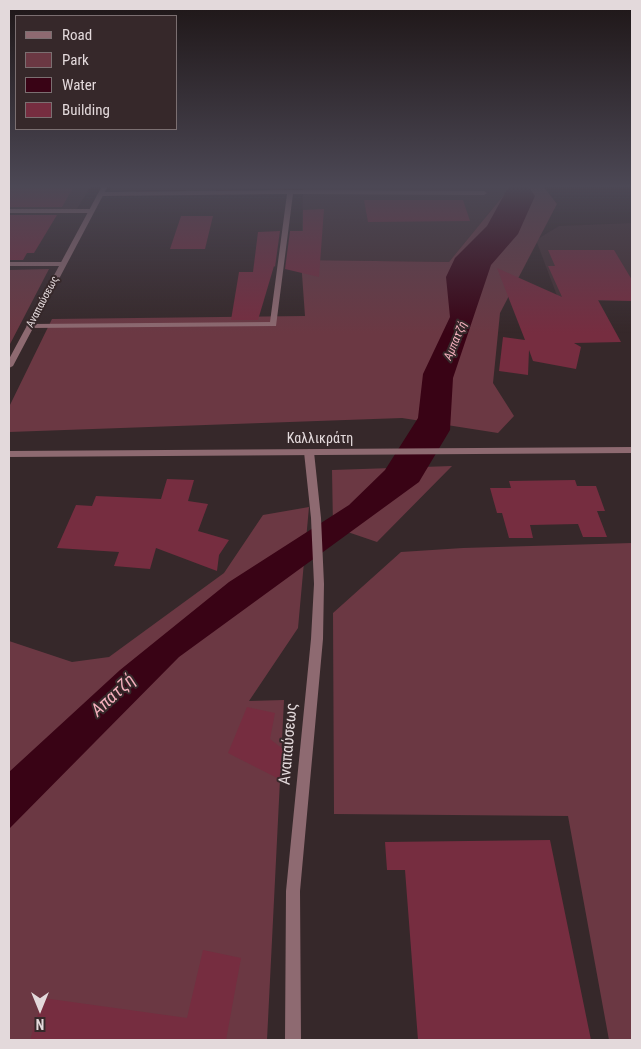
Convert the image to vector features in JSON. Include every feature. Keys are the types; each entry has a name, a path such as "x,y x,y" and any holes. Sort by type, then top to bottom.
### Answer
{"street":[{"name":"Αναπαύσεως","path":"9,366 78,235"},
{"path":"30,326 274,324 285,235"},
{"path":"9,264 63,264"},
{"name":"Καλλικράτη","path":"9,454 632,450"},
{"name":"Αναπαύσεως","path":"293,1040 293,891 317,639 319,584 316,518 308,452"}],"shaded area":[{"path":"302,235 471,235 449,262 301,260"},
{"path":"544,235 632,235 632,301 559,301 536,240"}],"green space":[{"path":"471,235 541,235 500,313 493,383 514,416 498,433 402,418 9,432 9,407 52,319 305,316 301,260 449,262"},
{"path":"49,269 9,346 9,270"},
{"path":"452,466 377,542 333,527 332,470"},
{"path":"309,507 298,628 249,701 284,700 267,1040 9,1040 9,641 72,662 109,657 224,573 263,515"},
{"path":"632,543 632,1040 609,1040 568,816 334,814 333,613 401,552 463,548"}],"water":[{"path":"478,235 517,235 491,265 453,378 450,430 419,482 179,657 9,829 9,772 120,670 229,582 349,505 385,470 418,418 423,374 450,317 446,277 455,258"}],"building":[{"path":"9,235 45,235 34,253 27,253 23,260 9,260"},
{"path":"175,235 208,235 205,249 170,249"},
{"path":"258,235 279,235 275,267 258,320 231,320 239,272 253,272"},
{"path":"289,235 322,235 319,277 285,269"},
{"path":"548,250 614,250 632,280 632,301 598,300 621,342 574,343 581,347 576,369 533,361 529,350 528,375 499,371 503,337 525,340 497,268 562,297 548,266 555,266"},
{"path":"167,479 194,480 188,501 208,504 198,531 229,540 219,555 217,571 156,548 150,569 114,566 119,552 57,548 76,505 92,506 96,496 161,499"},
{"path":"575,480 577,486 596,486 605,511 597,511 607,537 583,537 578,524 530,525 533,538 509,538 502,513 497,513 490,488 511,488 509,481"},
{"path":"247,707 275,713 270,739 288,753 285,782 228,753"},
{"path":"550,840 591,1040 418,1040 405,870 387,870 385,842"},
{"path":"203,950 241,958 226,1040 30,1040 43,998 187,1018"}],"water label":[{"name":"Αμπατζή","path":"456,341"},
{"name":"Απατζή","path":"114,696"}]}
